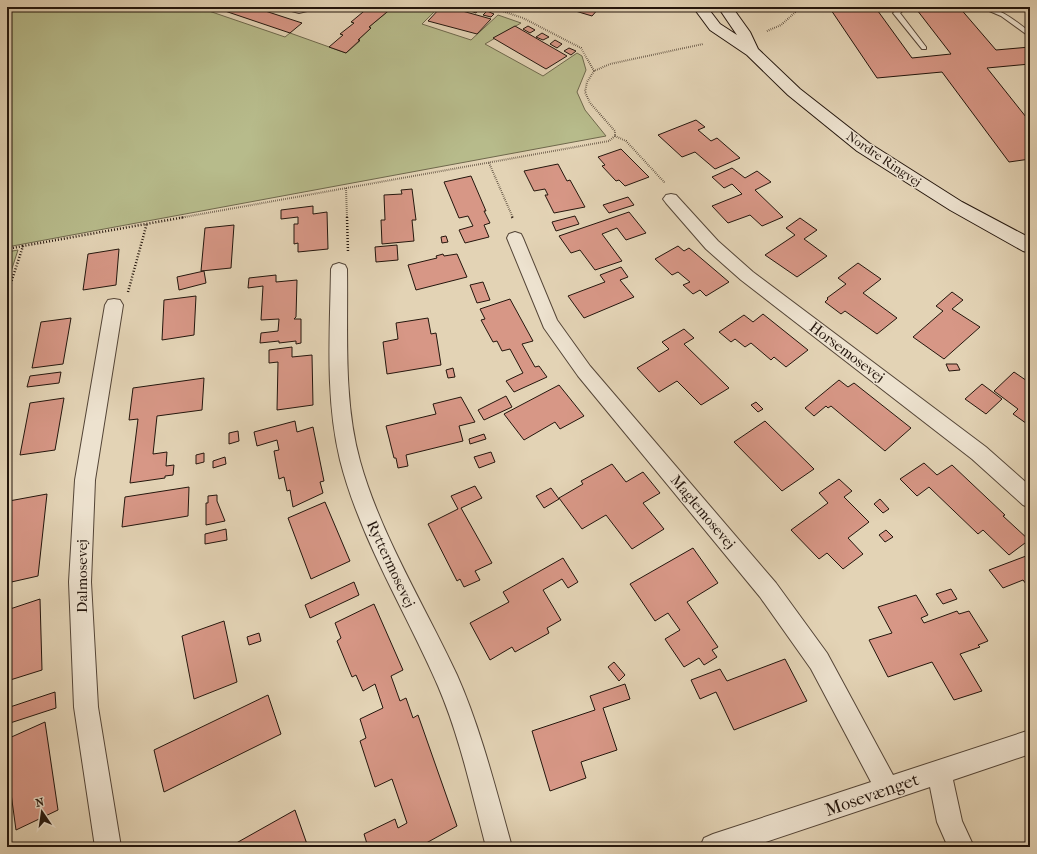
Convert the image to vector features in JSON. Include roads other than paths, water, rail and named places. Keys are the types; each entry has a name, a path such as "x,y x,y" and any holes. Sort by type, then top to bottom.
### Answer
{"street":[{"path":"292,7 299,9 307,7"},
{"name":"Nordre Ringvej","path":"700,7 715,27 752,52 794,92 863,147 956,206 1030,246"},
{"name":"Nordre Ringvej","path":"725,7 743,32 752,52"},
{"name":"Horsemosevej","path":"671,199 712,245 747,276 979,453 1030,499"},
{"name":"Maglemosevej","path":"515,238 550,323 584,371 772,596 819,661 888,790"},
{"name":"Ryttermosevej","path":"339,269 339,395 350,460 370,520 449,684 472,749 499,847"},
{"name":"Dalmosevej","path":"108,847 86,707 80,582 85,480 114,305"},
{"name":"Mosevænget","path":"713,847 1030,742"},
{"path":"939,772 950,822 961,847"}],"lane":[{"path":"905,7 896,14 924,48"},
{"path":"983,7 1003,15 1030,36"}]}
